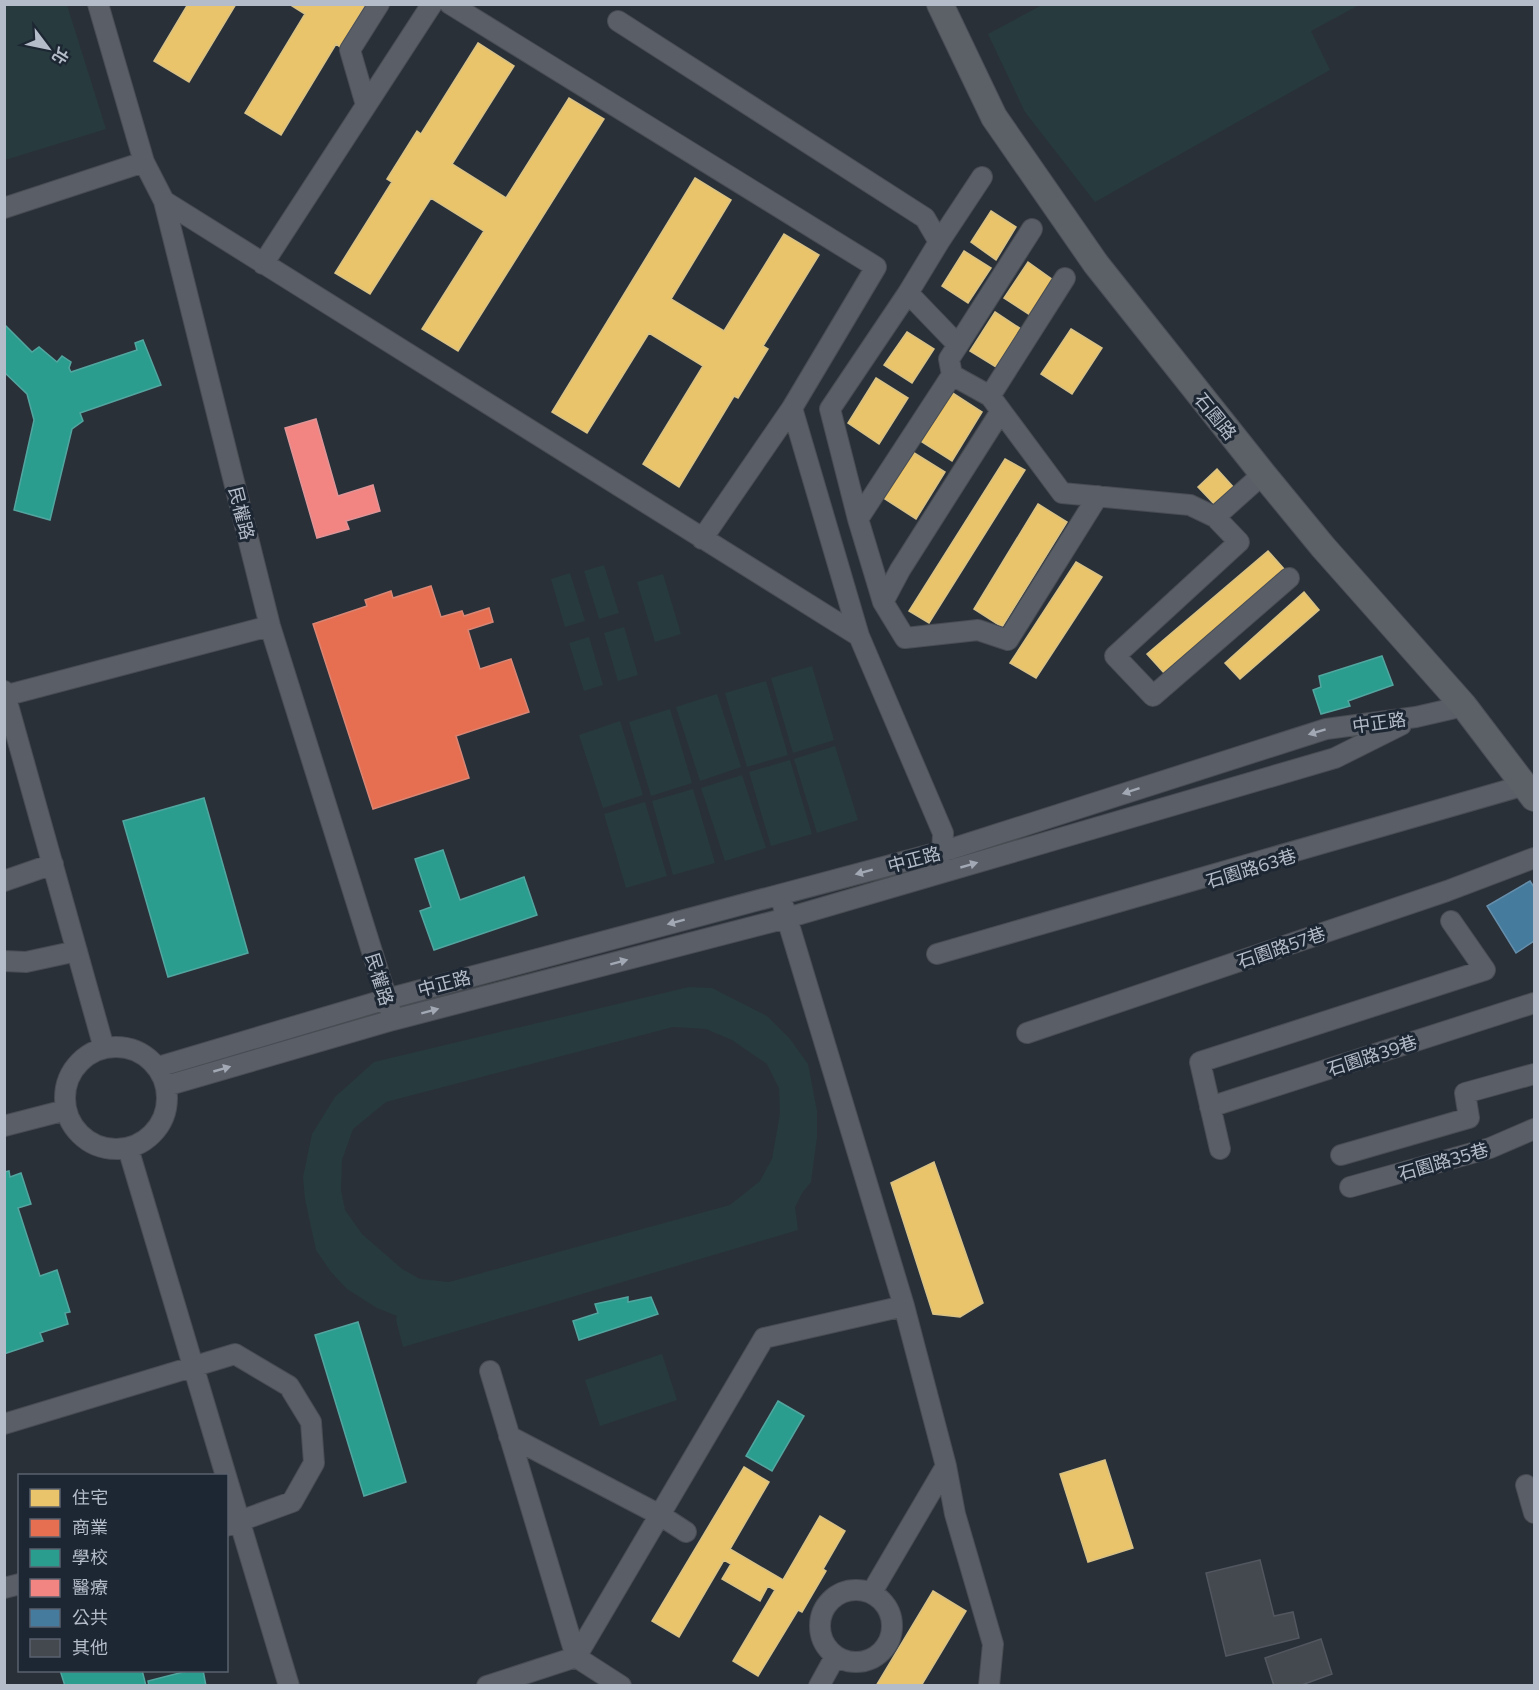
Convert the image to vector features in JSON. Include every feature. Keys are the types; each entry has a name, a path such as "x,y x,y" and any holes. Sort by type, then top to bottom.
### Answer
{"main road":[{"name":"石園路","path":"940,4 994,117 1096,264 1323,547 1464,706 1530,792"}],"lane":[{"name":"民權路","path":"98,4 144,162 164,201 270,627 393,1020"},
{"path":"366,105 350,50 379,4"},
{"path":"263,264 432,4"},
{"path":"450,4 876,267 792,408 702,539"},
{"path":"618,21 925,218 939,242"},
{"path":"4,208 144,162"},
{"path":"982,177 830,409 858,519 884,602 905,638 978,630 1008,640 1098,496"},
{"path":"164,201 859,636"},
{"path":"858,519 952,375 949,359 1032,229"},
{"path":"884,602 1065,278"},
{"path":"908,292 958,345"},
{"path":"952,375 995,403 1062,493 1190,505 1215,517 1239,542 1115,656 1153,696 1289,578"},
{"path":"792,408 859,636 943,833 941,873"},
{"path":"1215,517 1263,474"},
{"path":"104,1048 5,694 270,627"},
{"path":"1416,717 1464,706"},
{"name":"中正路","path":"158,1067 387,999 951,849 1326,729 1416,717"},
{"name":"中正路","path":"166,1086 393,1020 788,918 1335,758 1416,717"},
{"path":"937,954 1530,792"},
{"name":"石園路63巷","path":"976,951 1530,792"},
{"name":"石園路57巷","path":"1028,1033 1447,891 1534,858"},
{"path":"4,881 53,864"},
{"path":"779,894 904,1306 946,1466 955,1514 993,1644 989,1686"},
{"path":"1220,1149 1200,1062 1485,970 1451,921"},
{"path":"4,961 26,962 77,951"},
{"name":"石園路39巷","path":"1210,1107 1534,1003"},
{"path":"119,1046 134,1049 158,1067 166,1086 168,1102 164,1117 155,1131 143,1142 128,1148 112,1149 96,1145 82,1137 72,1125 66,1110 65,1094 69,1078 77,1064 89,1054 104,1048 119,1046"},
{"path":"1341,1155 1469,1118 1465,1093 1534,1074"},
{"path":"4,1126 66,1110"},
{"name":"石園路35巷","path":"1350,1187 1490,1148 1534,1129"},
{"path":"128,1148 225,1474"},
{"path":"487,1686 576,1657 764,1338 904,1306"},
{"path":"4,1424 235,1354 289,1386 311,1422 314,1463 292,1502 233,1524"},
{"path":"490,1371 576,1657 621,1686"},
{"path":"509,1436 660,1515 686,1532"},
{"path":"872,1592 946,1466"},
{"path":"1526,1485 1534,1513"},
{"path":"228,1490 233,1524 290,1686"},
{"path":"846,1590 872,1592 885,1602 893,1622 889,1642 875,1658 855,1664 835,1657 822,1641 819,1620 829,1601 846,1590"},
{"path":"819,1686 835,1657"}],"green space":[{"path":"5,4 67,5 106,129 5,160"},
{"path":"1042,5 1359,5 1311,31 1330,70 1095,202 1025,112 988,34"},
{"path":"604,565 619,613 599,619 584,571"},
{"path":"570,573 585,621 565,627 551,579"},
{"path":"663,574 681,634 655,642 637,582"},
{"path":"624,627 638,675 618,681 604,633"},
{"path":"589,637 603,685 584,691 569,643"},
{"path":"812,666 834,740 793,753 771,678"},
{"path":"766,681 788,755 747,767 725,693"},
{"path":"717,694 741,767 700,781 676,707"},
{"path":"670,709 692,783 651,796 629,722"},
{"path":"620,721 643,795 603,808 579,735"},
{"path":"835,746 858,820 817,833 794,759"},
{"path":"790,760 812,834 771,846 749,772"},
{"path":"742,775 766,848 725,861 701,788"},
{"path":"693,789 715,863 673,875 652,801"},
{"path":"645,802 667,876 626,888 604,814"},
{"path":"689,987 712,988 767,1016 790,1039 808,1064 817,1111 817,1137 811,1182 795,1207 798,1230 403,1347 397,1316 377,1308 347,1289 331,1272 316,1250 305,1199 303,1177 312,1134 335,1097 374,1062","holes":["673,1027 706,1029 732,1040 767,1064 779,1088 780,1114 772,1159 760,1181 730,1205 449,1282 420,1279 402,1269 362,1234 345,1210 341,1190 342,1160 353,1129 386,1102"]},
{"path":"662,1354 677,1400 600,1426 585,1380"}],"building: 住宅":[{"path":"188,4 236,4 189,82 154,61"},
{"path":"289,4 366,4 340,47 336,44 281,135 245,113 305,14"},
{"path":"478,43 514,66 452,164 506,198 569,98 604,119 458,351 422,329 484,231 431,198 370,294 335,273 392,182 387,179 417,131 421,134"},
{"path":"695,178 731,200 671,299 724,331 784,234 819,255 763,346 768,349 738,398 734,396 679,487 643,464 703,366 649,333 587,433 552,412"},
{"path":"991,211 1016,227 996,260 971,242"},
{"path":"964,251 991,268 968,303 942,286"},
{"path":"1028,262 1053,280 1030,315 1004,298"},
{"path":"995,312 1021,329 996,367 970,351"},
{"path":"1071,329 1102,348 1072,394 1041,374"},
{"path":"907,332 934,349 912,383 884,365"},
{"path":"876,378 908,398 879,444 848,423"},
{"path":"951,392 982,412 952,461 919,440"},
{"path":"911,451 945,472 916,519 882,497"},
{"path":"1005,459 1025,470 929,623 909,611"},
{"path":"1217,469 1235,489 1216,506 1198,487"},
{"path":"1038,504 1067,522 1002,627 974,609"},
{"path":"1268,551 1284,569 1165,674 1147,654"},
{"path":"1076,562 1102,577 1036,678 1010,663"},
{"path":"1304,592 1319,610 1240,679 1225,663"},
{"path":"934,1162 983,1303 960,1317 933,1314 891,1183"},
{"path":"1105,1460 1133,1548 1088,1562 1060,1474"},
{"path":"744,1467 769,1482 730,1549 783,1580 820,1516 845,1531 823,1569 826,1571 802,1612 798,1610 758,1676 733,1661 775,1590 768,1586 760,1601 722,1579 731,1564 724,1560 679,1637 652,1621"},
{"path":"933,1591 966,1611 921,1686 876,1686"}],"building: 商業":[{"path":"431,586 441,617 462,611 464,616 489,608 493,622 468,630 480,669 511,659 529,712 456,736 469,778 373,809 313,624 367,606 365,600 391,591 393,598"}],"building: 學校":[{"path":"4,324 32,352 39,347 57,362 62,356 71,362 69,368 71,372 137,350 135,343 143,340 161,385 80,413 83,421 72,429 50,520 14,510 34,420 27,394 4,372"},
{"path":"1382,656 1393,685 1348,701 1350,706 1321,714 1313,690 1321,687 1319,676"},
{"path":"204,798 248,953 168,977 123,821"},
{"path":"443,850 460,900 524,877 537,915 434,950 420,911 431,907 415,859"},
{"path":"9,1171 10,1177 21,1173 31,1204 18,1208 40,1276 57,1270 70,1312 65,1313 68,1324 40,1333 43,1341 4,1354 4,1172"},
{"path":"628,1297 628,1302 651,1297 658,1314 579,1340 573,1321 598,1313 595,1304"},
{"path":"358,1322 406,1482 364,1496 315,1335"},
{"path":"778,1401 804,1416 772,1471 746,1456"},
{"path":"61,1672 142,1672 146,1686 65,1686"},
{"path":"183,1672 203,1672 206,1686 149,1686 148,1681"}],"building: 醫療":[{"path":"316,419 338,496 373,485 380,511 346,521 349,529 317,538 285,428"}],"building: 公共":[{"path":"1530,881 1534,887 1534,941 1516,953 1487,906"}],"building: 其他":[{"path":"1260,1560 1274,1616 1293,1612 1299,1638 1226,1656 1206,1573"},
{"path":"1321,1639 1332,1674 1299,1686 1274,1686 1265,1658"}]}
